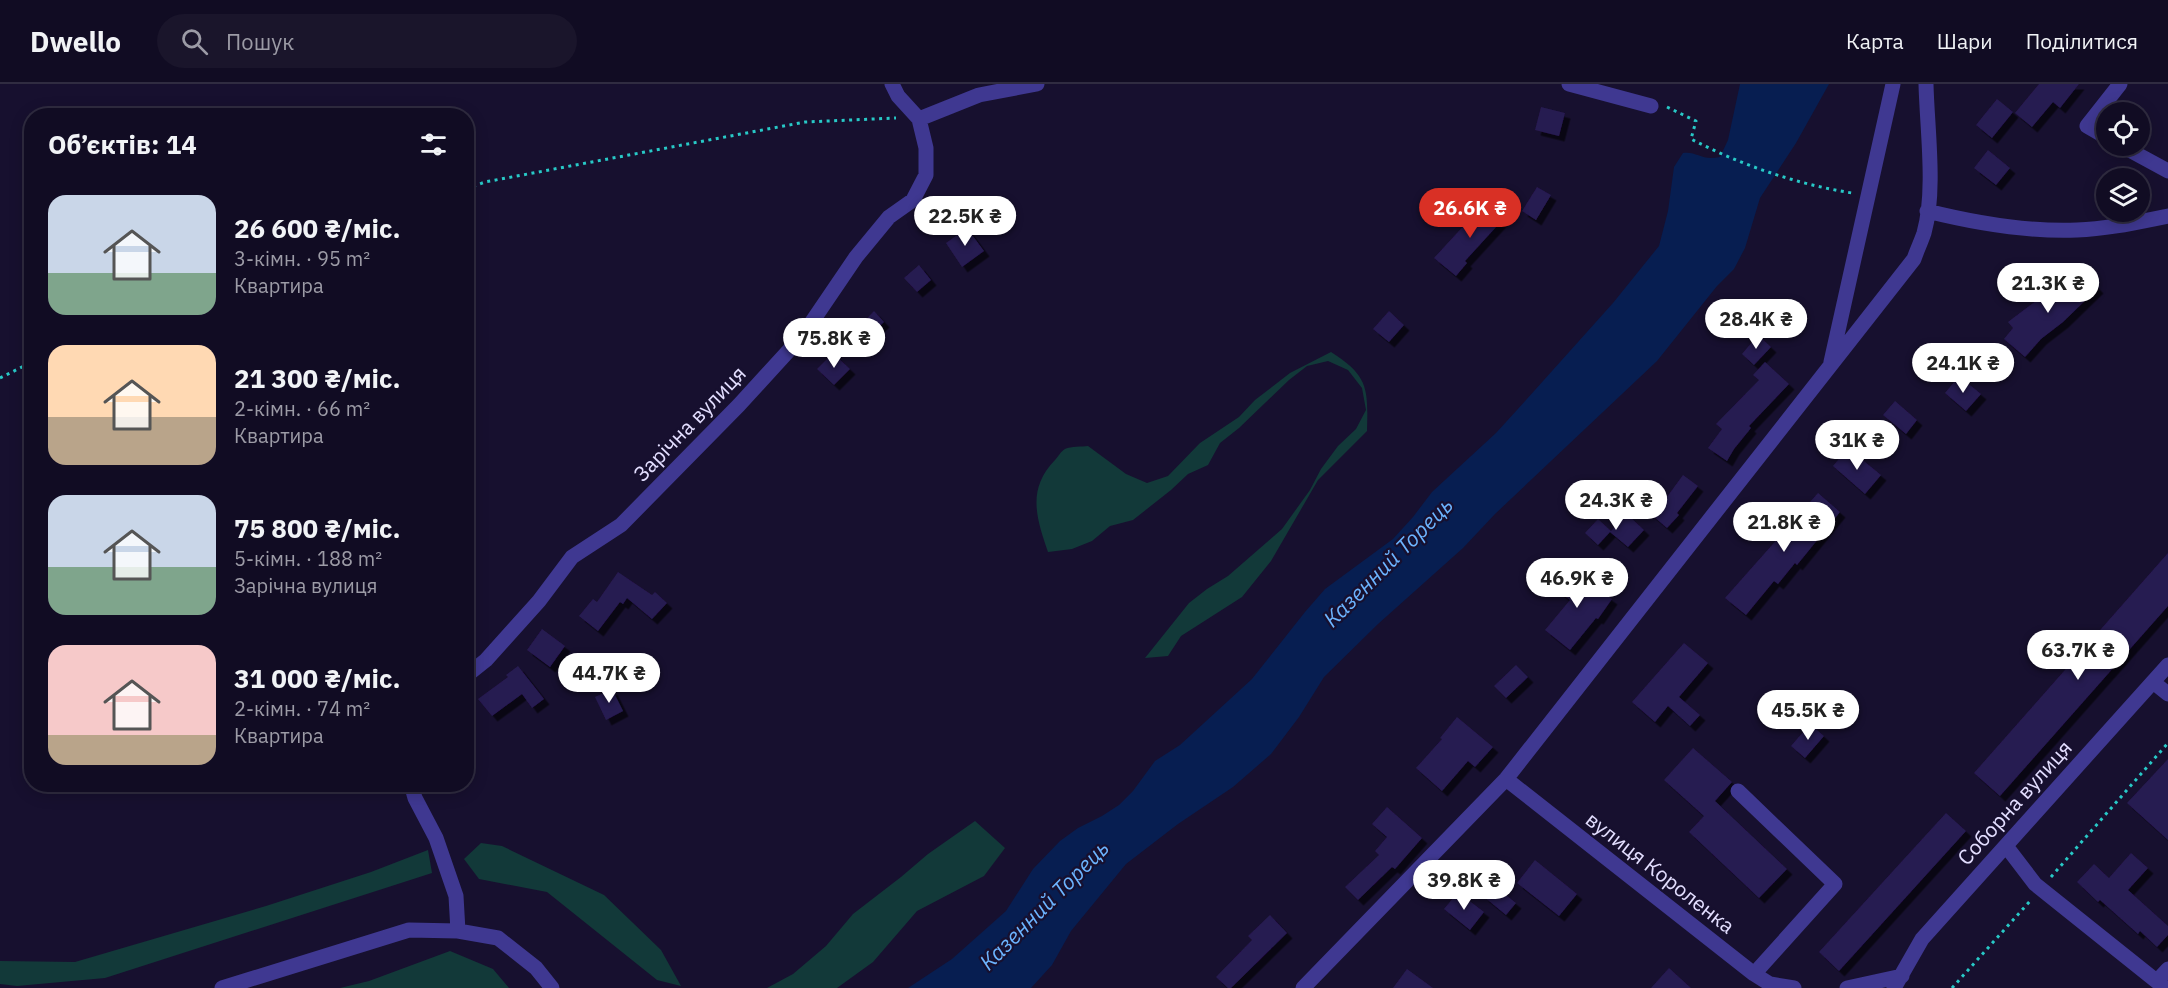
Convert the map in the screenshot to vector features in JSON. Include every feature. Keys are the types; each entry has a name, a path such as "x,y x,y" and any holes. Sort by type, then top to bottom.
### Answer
{"street":[{"name":"Зарічна вулиця","path":"474,670 486,660 540,601 572,557 621,525 739,405 802,334 856,258 889,217 913,200 926,175 926,148 919,119 898,96 892,84"},
{"path":"919,119 979,95 1037,84"},
{"path":"1569,84 1651,106"},
{"path":"1830,366 1893,84"},
{"path":"1303,988 1506,779 1914,259 1924,232 1927,211 1929,176 1926,84"},
{"path":"2105,102 2120,84"},
{"path":"2096,114 2086,126 2096,132"},
{"path":"2140,156 2168,171"},
{"path":"1927,211 1996,225 2077,230 2127,225 2168,216"},
{"name":"Соборна вулиця","path":"1898,982 1922,939 2168,664"},
{"path":"2153,682 2168,694"},
{"name":"вулиця Короленка","path":"1506,779 1754,974 1770,984 1794,988"},
{"path":"1738,791 1835,884 1754,974"},
{"path":"413,792 436,838 456,896 458,931"},
{"path":"2006,846 2035,884 2161,985 2168,969"},
{"path":"222,988 409,930 458,931 498,938 536,968 552,988"},
{"path":"1847,988 1898,982"}],"path":[{"path":"1651,106 1663,105 1696,121 1691,139 1717,151 1782,177 1868,196"},
{"path":"474,186 485,182 805,122 888,118 919,119"},
{"path":"0,378 24,366"},
{"path":"1952,988 2168,743"}],"green space":[{"path":"1331,352 1353,369 1364,385 1367,404 1367,431 1318,480 1271,561 1242,597 1181,636 1168,656 1145,658 1189,603 1228,576 1282,529 1338,446 1356,429 1366,410 1362,388 1348,370 1328,361 1307,366 1220,443 1208,465 1188,474 1133,520 1110,526 1092,541 1072,549 1048,552 1036,504 1040,482 1046,471 1065,449 1088,446 1126,474 1147,483 1168,476 1200,443 1239,417 1255,400 1290,373"},
{"path":"975,821 1005,848 984,876 917,911 873,962 837,988 767,988 793,974 826,946 853,914 928,854"},
{"path":"481,843 502,846 604,895 661,950 681,986 657,980 547,892 479,879 464,859"},
{"path":"428,850 432,873 105,978 17,986 0,984 0,961 75,962 266,906 371,872"},
{"path":"450,951 493,969 509,988 340,988 369,981"}],"water":[{"name":"Казенний Торець","path":"1740,84 1829,84 1796,143 1760,198 1745,248 1734,269 1717,286 1657,361 1495,514 1463,548 1378,624 1324,677 1299,717 1271,754 1233,787 1178,824 1126,864 1071,931 1052,965 1031,988 908,988 952,959 1006,911 1033,869 1060,841 1119,805 1133,791 1155,761 1180,745 1252,679 1325,589 1393,539 1432,492 1496,433 1613,303 1659,246 1668,211 1674,167 1683,153 1708,158 1720,157 1728,140"}],"building":[{"path":"2039,84 2079,84 2060,108 2053,102 2032,127 2015,113"},
{"path":"1997,99 2013,112 1992,138 1976,125"},
{"path":"1541,107 1565,113 1559,136 1535,130"},
{"path":"1988,150 2010,168 1996,185 1974,168"},
{"path":"1537,187 1551,195 1536,220 1522,211"},
{"path":"1490,201 1507,215 1465,261 1467,263 1456,276 1434,258 1468,221 1472,224"},
{"path":"967,228 984,251 962,267 946,243"},
{"path":"919,265 931,280 917,292 904,278"},
{"path":"2080,270 2098,288 2063,322 2041,339 2025,357 2004,339 2013,328 2008,322 2045,294 2049,300"},
{"path":"874,311 884,322 867,338 858,328"},
{"path":"1389,311 1404,325 1389,342 1373,329"},
{"path":"1758,335 1771,347 1754,365 1742,354"},
{"path":"833,353 850,369 834,385 817,369"},
{"path":"1765,362 1789,384 1749,426 1751,428 1727,461 1708,448 1722,429 1716,424 1759,380 1753,375"},
{"path":"1959,376 1981,394 1966,411 1945,393"},
{"path":"1895,401 1917,420 1906,434 1883,415"},
{"path":"1848,448 1881,475 1865,494 1833,466"},
{"path":"1683,475 1698,486 1677,513 1679,515 1667,528 1646,510 1658,496 1664,501"},
{"path":"1818,493 1840,512 1797,565 1795,563 1778,584 1774,581 1746,615 1725,598"},
{"path":"1627,514 1644,530 1628,547 1610,532 1598,545 1585,533 1598,519 1611,531"},
{"path":"2168,553 2168,606 2000,796 1974,773"},
{"path":"1568,568 1612,599 1598,619 1596,618 1570,650 1545,630 1570,600 1554,588"},
{"path":"618,572 652,595 655,592 667,603 652,619 627,598 623,604 620,602 598,631 579,616 593,599 597,602"},
{"path":"542,629 565,646 550,667 527,650"},
{"path":"1684,643 1708,663 1679,697 1700,715 1690,726 1668,706 1655,722 1632,702"},
{"path":"1516,665 1528,677 1506,698 1494,686"},
{"path":"518,666 544,699 532,708 522,694 492,716 478,699 508,677 506,675"},
{"path":"612,689 623,711 606,720 595,697"},
{"path":"1457,717 1493,747 1475,767 1468,761 1442,791 1416,768 1442,739 1440,738"},
{"path":"1810,724 1824,736 1805,758 1791,746"},
{"path":"1693,748 1732,782 1715,801 1787,869 1759,898 1689,832 1704,816 1664,780"},
{"path":"2168,759 2168,840 2127,803"},
{"path":"1387,807 1422,838 1395,869 1392,867 1358,900 1345,887 1379,855 1375,851 1387,837 1372,824"},
{"path":"1946,813 1966,831 1839,971 1819,952"},
{"path":"2131,853 2148,868 2128,890 2168,926 2168,935 2157,947 2140,931 2138,934 2100,900 2098,902 2077,882 2094,864 2109,878"},
{"path":"1535,860 1577,894 1559,916 1517,883"},
{"path":"1492,884 1516,903 1506,915 1483,896"},
{"path":"1458,892 1484,912 1470,930 1444,909"},
{"path":"1270,915 1287,933 1231,988 1228,988 1216,977 1252,940 1248,936"},
{"path":"1669,968 1691,988 1651,988"},
{"path":"1407,969 1433,988 1393,988"}]}
